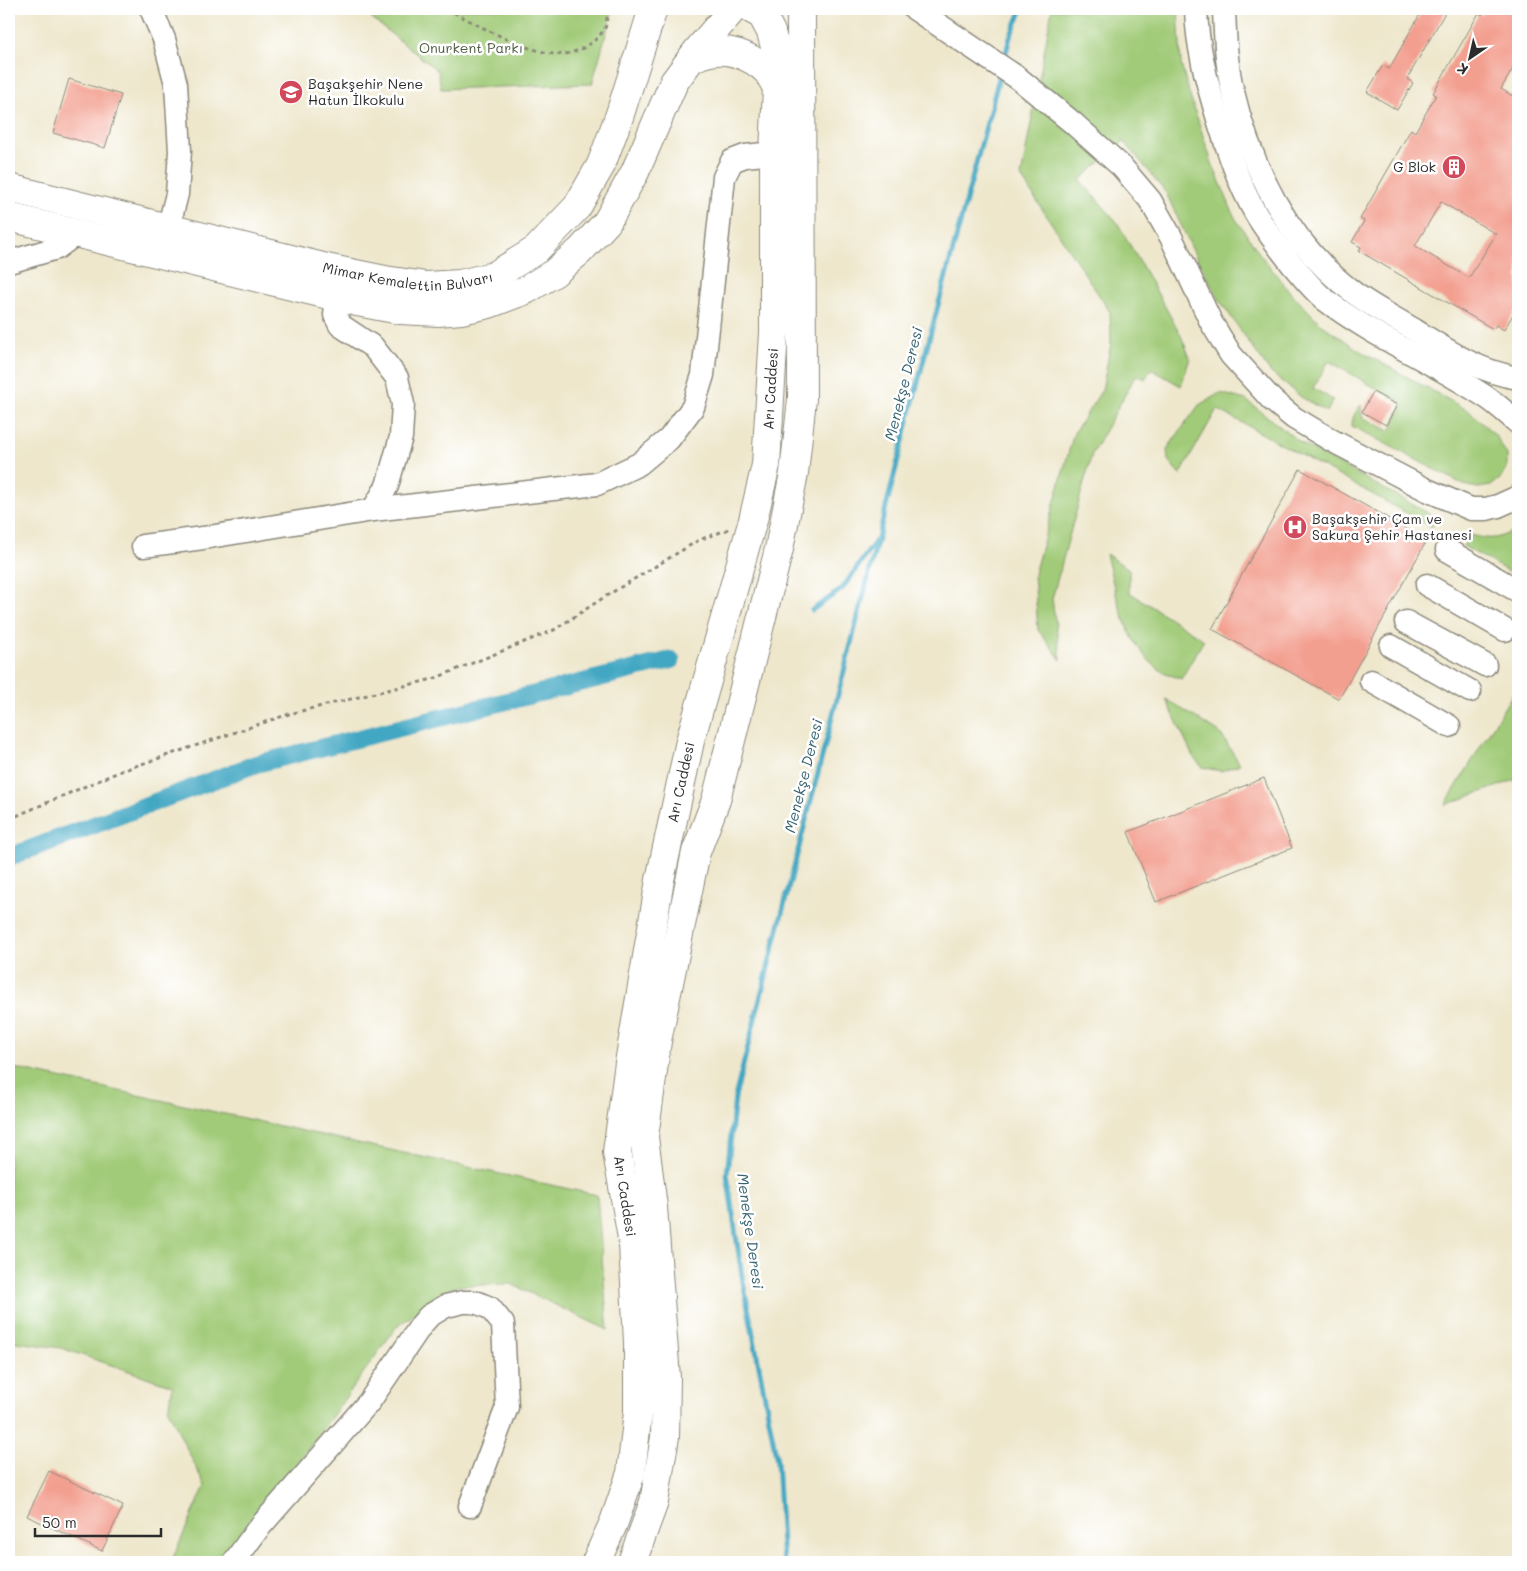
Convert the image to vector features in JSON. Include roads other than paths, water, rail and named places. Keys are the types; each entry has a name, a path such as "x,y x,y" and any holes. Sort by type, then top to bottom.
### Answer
{"main road":[{"name":"Mimar Kemalettin Bulvarı","path":"9,188 331,269 385,280 426,286 460,284 494,276 536,250 577,207 601,165 620,114 653,9"},
{"path":"9,217 337,297 400,310 438,312 461,310 489,304 526,290 554,273 580,251 607,222 635,172 674,82 733,9"},
{"name":"Arı Caddesi","path":"596,1562 614,1522 631,1473 638,1412 638,1342 633,1244 617,1152 629,1063 660,880 690,741 753,520 766,465 773,343 776,51 771,32 762,15 751,9"},
{"name":"Arı Caddesi","path":"632,1562 654,1502 665,1437 666,1378 654,1207 644,1137 657,1041 696,852 718,790 779,549 794,472 802,399 801,9"},
{"path":"691,59 706,52 736,52 754,61 768,72 777,88"}],"street":[{"path":"151,9 164,39 176,84 180,151 177,194 168,228"},
{"path":"915,9 1018,78 1073,123 1122,167 1150,200 1171,237 1211,322 1231,355 1272,400 1294,418 1331,440 1427,490 1471,509 1486,509 1498,506 1518,497"},
{"path":"1196,9 1196,32 1201,59 1224,140 1238,177 1256,213 1278,246 1322,298 1351,318 1475,390 1518,423"},
{"path":"1224,9 1226,51 1232,87 1254,158 1271,196 1311,253 1354,292 1397,320 1472,364 1502,375 1518,378"},
{"path":"143,546 373,510 597,484 639,464 669,438 693,407 703,375 724,178 732,161 745,156 774,153"},
{"path":"9,262 57,248 76,234"},
{"path":"337,297 335,315 340,325 373,347 397,378 402,404 401,437 387,486 373,510"},
{"path":"1498,506 1518,479"},
{"path":"1447,550 1518,591"},
{"path":"1427,585 1505,630"},
{"path":"1406,622 1485,665"},
{"path":"1391,646 1470,691"},
{"path":"1371,681 1449,726"},
{"path":"234,1562 257,1530 370,1402 429,1316 454,1303 471,1302 490,1308 503,1324 507,1406 470,1506"}],"waterway":[{"name":"Menekşe Deresi","path":"1004,61 1010,37 1022,9"},
{"name":"Menekşe Deresi","path":"783,1562 777,1461 742,1276 727,1174 735,1097 927,347 1000,74"},
{"path":"812,610 842,589 875,542"},
{"path":"9,857 256,764 671,660"}],"place":[{"name":"Başakşehir Nene Hatun İlkokulu","path":"291,92"},
{"name":"G Blok","path":"1454,167"},
{"name":"Başakşehir Çam ve Sakura Şehir Hastanesi","path":"1295,527"}],"park label":[{"name":"Onurkent Parkı","path":"471,48"}]}
